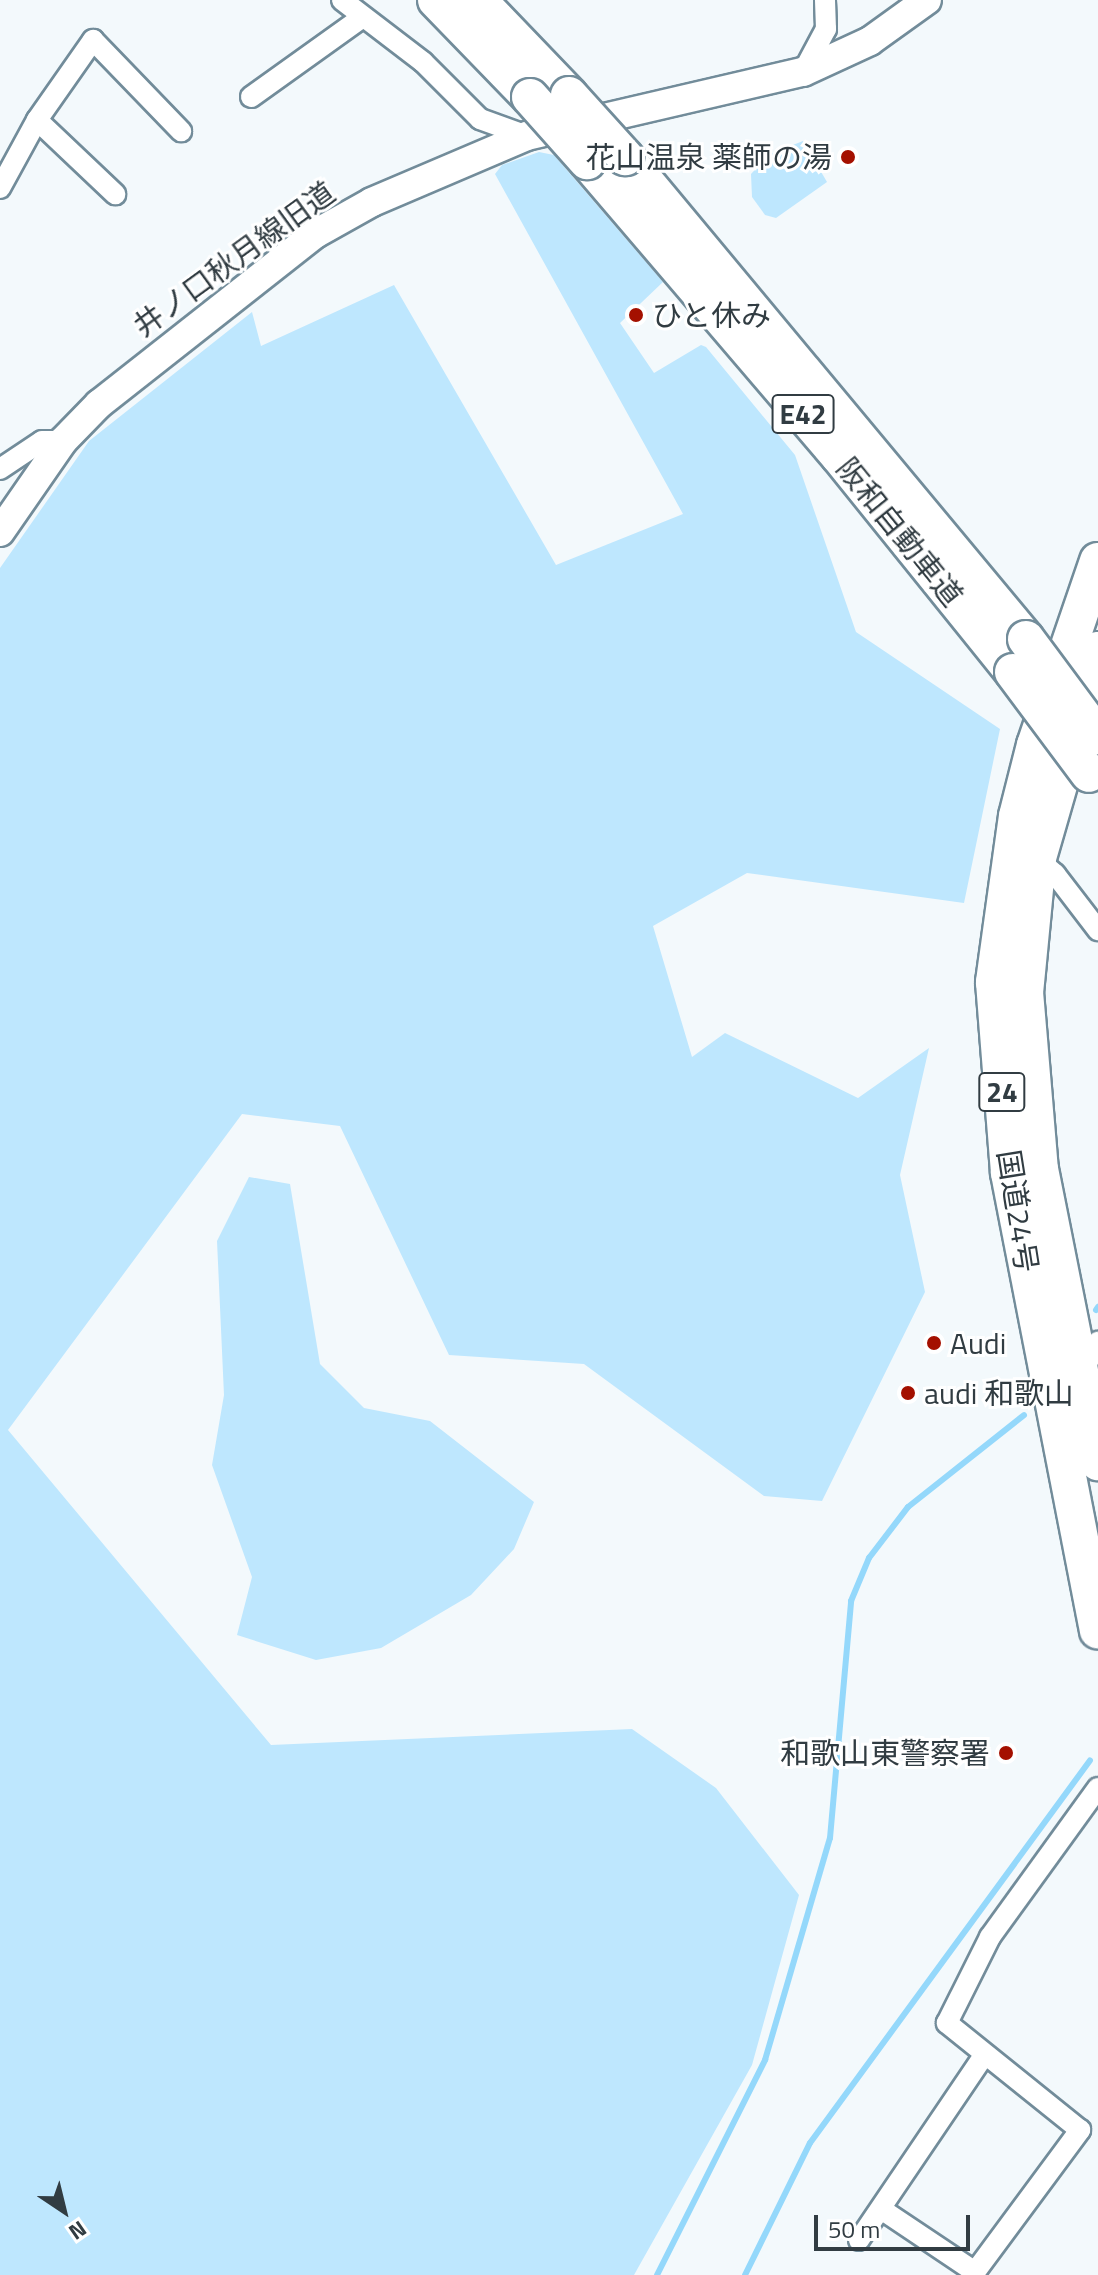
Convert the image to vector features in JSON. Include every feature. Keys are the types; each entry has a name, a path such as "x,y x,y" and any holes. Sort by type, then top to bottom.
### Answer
{"highway":[{"name":"阪和自動車道","path":"436,0 587,161 839,456 1019,656 1098,736"},
{"name":"阪和自動車道","path":"478,0 625,157 1019,656 1094,780"},
{"name":"国道24号","path":"1095,581 1035,745 1023,858 1025,992 1040,1169 1098,1462"},
{"name":"国道24号","path":"1098,650 1023,858 994,982 1009,1173 1098,1630"}],"street":[{"path":"342,0 360,19 423,62 480,119 527,136"},
{"path":"803,72 826,29 825,0"},
{"name":"井ノ口秋月線旧道","path":"0,532 63,441 126,380 315,234 372,202 527,136 803,72 870,41 927,0"},
{"path":"251,97 360,19"},
{"path":"0,188 37,120 93,40 181,131"},
{"path":"37,120 115,194"},
{"path":"0,469 42,441 63,441"},
{"path":"1023,858 1098,930"},
{"path":"1054,1414 1081,1375 1098,1342"},
{"path":"881,2209 975,2272 1080,2130 950,2029 949,2018 990,1937 1098,1788"},
{"path":"859,2240 983,2057"}],"shaded area":[{"path":"803,141 827,182 776,218 765,215 752,197 751,174 770,154"},
{"path":"539,152 554,155 663,282 620,323 654,373 701,345 706,347 795,455 856,632 1000,729 964,903 747,873 653,926 692,1057 725,1033 858,1098 929,1048 900,1175 925,1292 822,1501 764,1496 584,1364 449,1355 340,1126 242,1114 8,1430 271,1745 632,1729 716,1788 799,1895 752,2065 634,2275 0,2275 0,568 89,441 252,312 261,346 394,285 556,565 683,514 495,174 502,165"},
{"path":"249,1177 290,1184 320,1364 364,1408 430,1421 534,1502 514,1549 471,1595 381,1648 316,1660 237,1635 252,1577 212,1465 224,1395 217,1241"}],"waterway":[{"path":"657,2275 765,2060 830,1838 851,1601 869,1558 908,1507 1024,1415"},
{"path":"745,2275 810,2143 1090,1760"}],"place":[{"name":"花山温泉 薬師の湯","path":"848,157"},
{"name":"ひと休み","path":"636,315"},
{"name":"Audi","path":"934,1343"},
{"name":"audi 和歌山","path":"908,1393"},
{"name":"和歌山東警察署","path":"1006,1753"}]}
